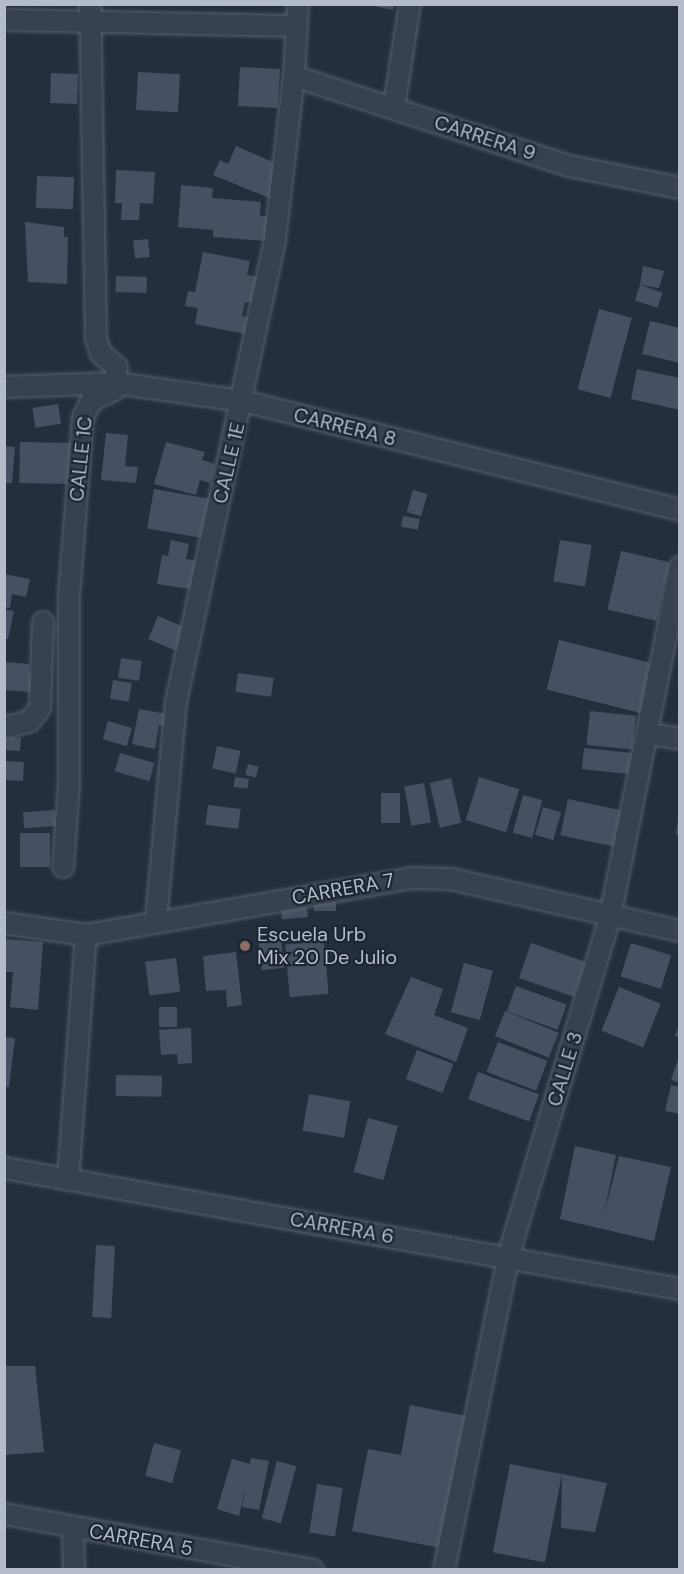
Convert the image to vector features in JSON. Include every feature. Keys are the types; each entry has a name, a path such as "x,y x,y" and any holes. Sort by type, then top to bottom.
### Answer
{"street":[{"name":"CALLE 1E","path":"156,921 176,702 243,401 275,239 294,76 298,4"},
{"path":"394,107 410,4"},
{"path":"91,12 96,339 101,354 116,365 110,383"},
{"path":"4,20 91,12 297,26"},
{"name":"CARRERA 9","path":"294,76 569,166 680,188"},
{"name":"CARRERA 8","path":"4,387 60,382 110,383 243,401 680,510"},
{"name":"CALLE 1C","path":"63,867 69,784 69,595 83,418 87,404 111,393 110,383"},
{"name":"CALLE 3","path":"444,1569 508,1257 610,916 650,734 680,567"},
{"path":"4,728 30,721 40,708 44,622"},
{"path":"650,734 680,739"},
{"name":"CARRERA 7","path":"4,923 86,935 411,878 451,879 680,931"},
{"path":"68,1180 86,935"},
{"name":"CARRERA 6","path":"14,1170 680,1289"},
{"name":"CARRERA 5","path":"4,1514 238,1563 313,1569"},
{"path":"74,1569 81,1530"}],"building":[{"path":"369,5 394,5 393,10"},
{"path":"240,67 280,69 278,108 238,106"},
{"path":"138,72 180,74 178,112 136,110"},
{"path":"51,73 78,74 77,104 50,103"},
{"path":"236,146 282,166 269,198 213,175 220,160 228,164"},
{"path":"116,170 155,172 153,204 140,203 139,220 121,220 122,203 115,203"},
{"path":"37,176 74,177 73,209 36,208"},
{"path":"181,185 213,188 212,198 261,202 260,216 269,217 267,241 213,237 213,230 178,227"},
{"path":"25,222 64,227 64,237 68,237 67,284 28,282"},
{"path":"148,239 150,257 135,258 133,241"},
{"path":"203,252 250,261 247,275 260,277 255,303 245,302 242,316 248,317 245,334 195,324 198,308 185,306 188,291 195,292"},
{"path":"643,266 664,271 659,288 640,285"},
{"path":"116,276 147,277 146,293 115,292"},
{"path":"640,285 663,293 657,308 635,300"},
{"path":"599,309 632,318 610,398 578,389"},
{"path":"650,321 680,328 680,363 642,354"},
{"path":"637,369 680,378 680,410 631,399"},
{"path":"58,404 61,424 35,428 32,408"},
{"path":"106,433 128,435 125,466 138,467 136,483 101,480"},
{"path":"20,442 73,443 72,484 19,483"},
{"path":"166,442 205,452 202,460 215,464 210,483 200,480 196,495 154,484"},
{"path":"4,446 15,447 12,483 4,483"},
{"path":"154,489 209,499 202,538 147,528"},
{"path":"413,490 427,494 421,516 407,512"},
{"path":"403,516 420,519 418,530 401,527"},
{"path":"171,540 189,544 186,559 201,561 196,590 157,584 162,555 168,556"},
{"path":"560,540 592,545 585,586 553,581"},
{"path":"621,551 670,562 656,621 608,609"},
{"path":"4,574 30,579 26,597 12,594 10,608 4,607"},
{"path":"4,609 14,611 8,639 4,638"},
{"path":"158,616 186,628 176,651 148,639"},
{"path":"559,640 652,663 640,713 547,689"},
{"path":"121,658 142,661 139,681 118,678"},
{"path":"4,662 29,664 29,674 34,674 32,692 4,690"},
{"path":"238,673 274,678 271,697 235,692"},
{"path":"113,680 132,683 129,702 110,699"},
{"path":"139,709 172,715 169,727 159,725 155,749 132,744"},
{"path":"590,711 636,716 632,750 586,745"},
{"path":"108,721 132,728 127,746 103,739"},
{"path":"5,737 21,738 20,751 4,750"},
{"path":"217,746 240,751 236,773 212,768"},
{"path":"584,748 632,753 630,774 582,769"},
{"path":"120,753 155,763 149,781 115,771"},
{"path":"5,761 24,762 23,781 4,780"},
{"path":"248,764 259,767 256,777 245,775"},
{"path":"235,777 249,779 247,789 234,787"},
{"path":"479,777 519,789 506,832 466,820"},
{"path":"451,778 461,823 440,828 430,783"},
{"path":"424,783 431,822 411,826 404,786"},
{"path":"381,793 400,793 400,823 381,823"},
{"path":"523,795 542,800 532,838 513,833"},
{"path":"568,799 628,812 620,848 560,835"},
{"path":"208,805 241,809 238,829 206,825"},
{"path":"543,807 561,812 553,840 535,835"},
{"path":"55,810 56,826 24,828 23,812"},
{"path":"678,819 680,819 680,835 676,834"},
{"path":"20,833 50,833 50,867 20,867"},
{"path":"314,893 336,893 336,911 314,911"},
{"path":"306,899 308,917 282,920 280,902"},
{"path":"281,938 284,968 261,970 258,940"},
{"path":"4,939 43,942 38,1010 10,1007 13,972 4,972"},
{"path":"324,941 329,994 290,997 285,944"},
{"path":"531,943 586,962 574,997 519,978"},
{"path":"631,943 671,955 661,989 621,976"},
{"path":"236,952 242,1005 227,1007 226,990 206,991 203,956"},
{"path":"176,958 180,992 149,996 145,962"},
{"path":"464,963 493,971 480,1020 451,1012"},
{"path":"411,977 443,989 434,1015 468,1028 456,1062 385,1034"},
{"path":"516,986 567,1004 558,1030 507,1011"},
{"path":"619,987 661,1004 643,1047 601,1031"},
{"path":"159,1007 177,1007 177,1027 159,1027"},
{"path":"505,1011 559,1033 549,1058 495,1036"},
{"path":"680,1023 680,1037 675,1036"},
{"path":"191,1028 192,1063 178,1064 177,1054 161,1055 159,1030"},
{"path":"4,1037 15,1038 9,1087 4,1086"},
{"path":"498,1042 547,1061 536,1091 487,1072"},
{"path":"417,1050 453,1064 442,1093 406,1079"},
{"path":"680,1054 680,1083 671,1080"},
{"path":"478,1072 539,1094 529,1121 468,1099"},
{"path":"116,1075 162,1076 162,1097 116,1096"},
{"path":"671,1085 680,1087 680,1114 665,1111"},
{"path":"309,1094 350,1101 344,1138 303,1130"},
{"path":"368,1118 398,1126 383,1180 354,1172"},
{"path":"575,1146 616,1155 604,1214 619,1156 671,1167 654,1241 560,1219"},
{"path":"96,1245 115,1246 111,1318 92,1317"},
{"path":"4,1366 35,1366 44,1452 4,1455"},
{"path":"410,1405 466,1416 441,1548 352,1531 368,1449 401,1455"},
{"path":"154,1443 181,1450 172,1483 145,1476"},
{"path":"251,1458 269,1461 259,1510 242,1507 246,1485 239,1516 217,1509 232,1459 250,1464"},
{"path":"277,1461 296,1466 281,1523 262,1518"},
{"path":"510,1464 562,1474 545,1562 493,1552"},
{"path":"562,1474 607,1483 595,1532 561,1528"},
{"path":"317,1484 343,1488 335,1536 309,1532"}],"place":[{"name":"Escuela Urb Mix 20 De Julio","path":"245,946"}]}
